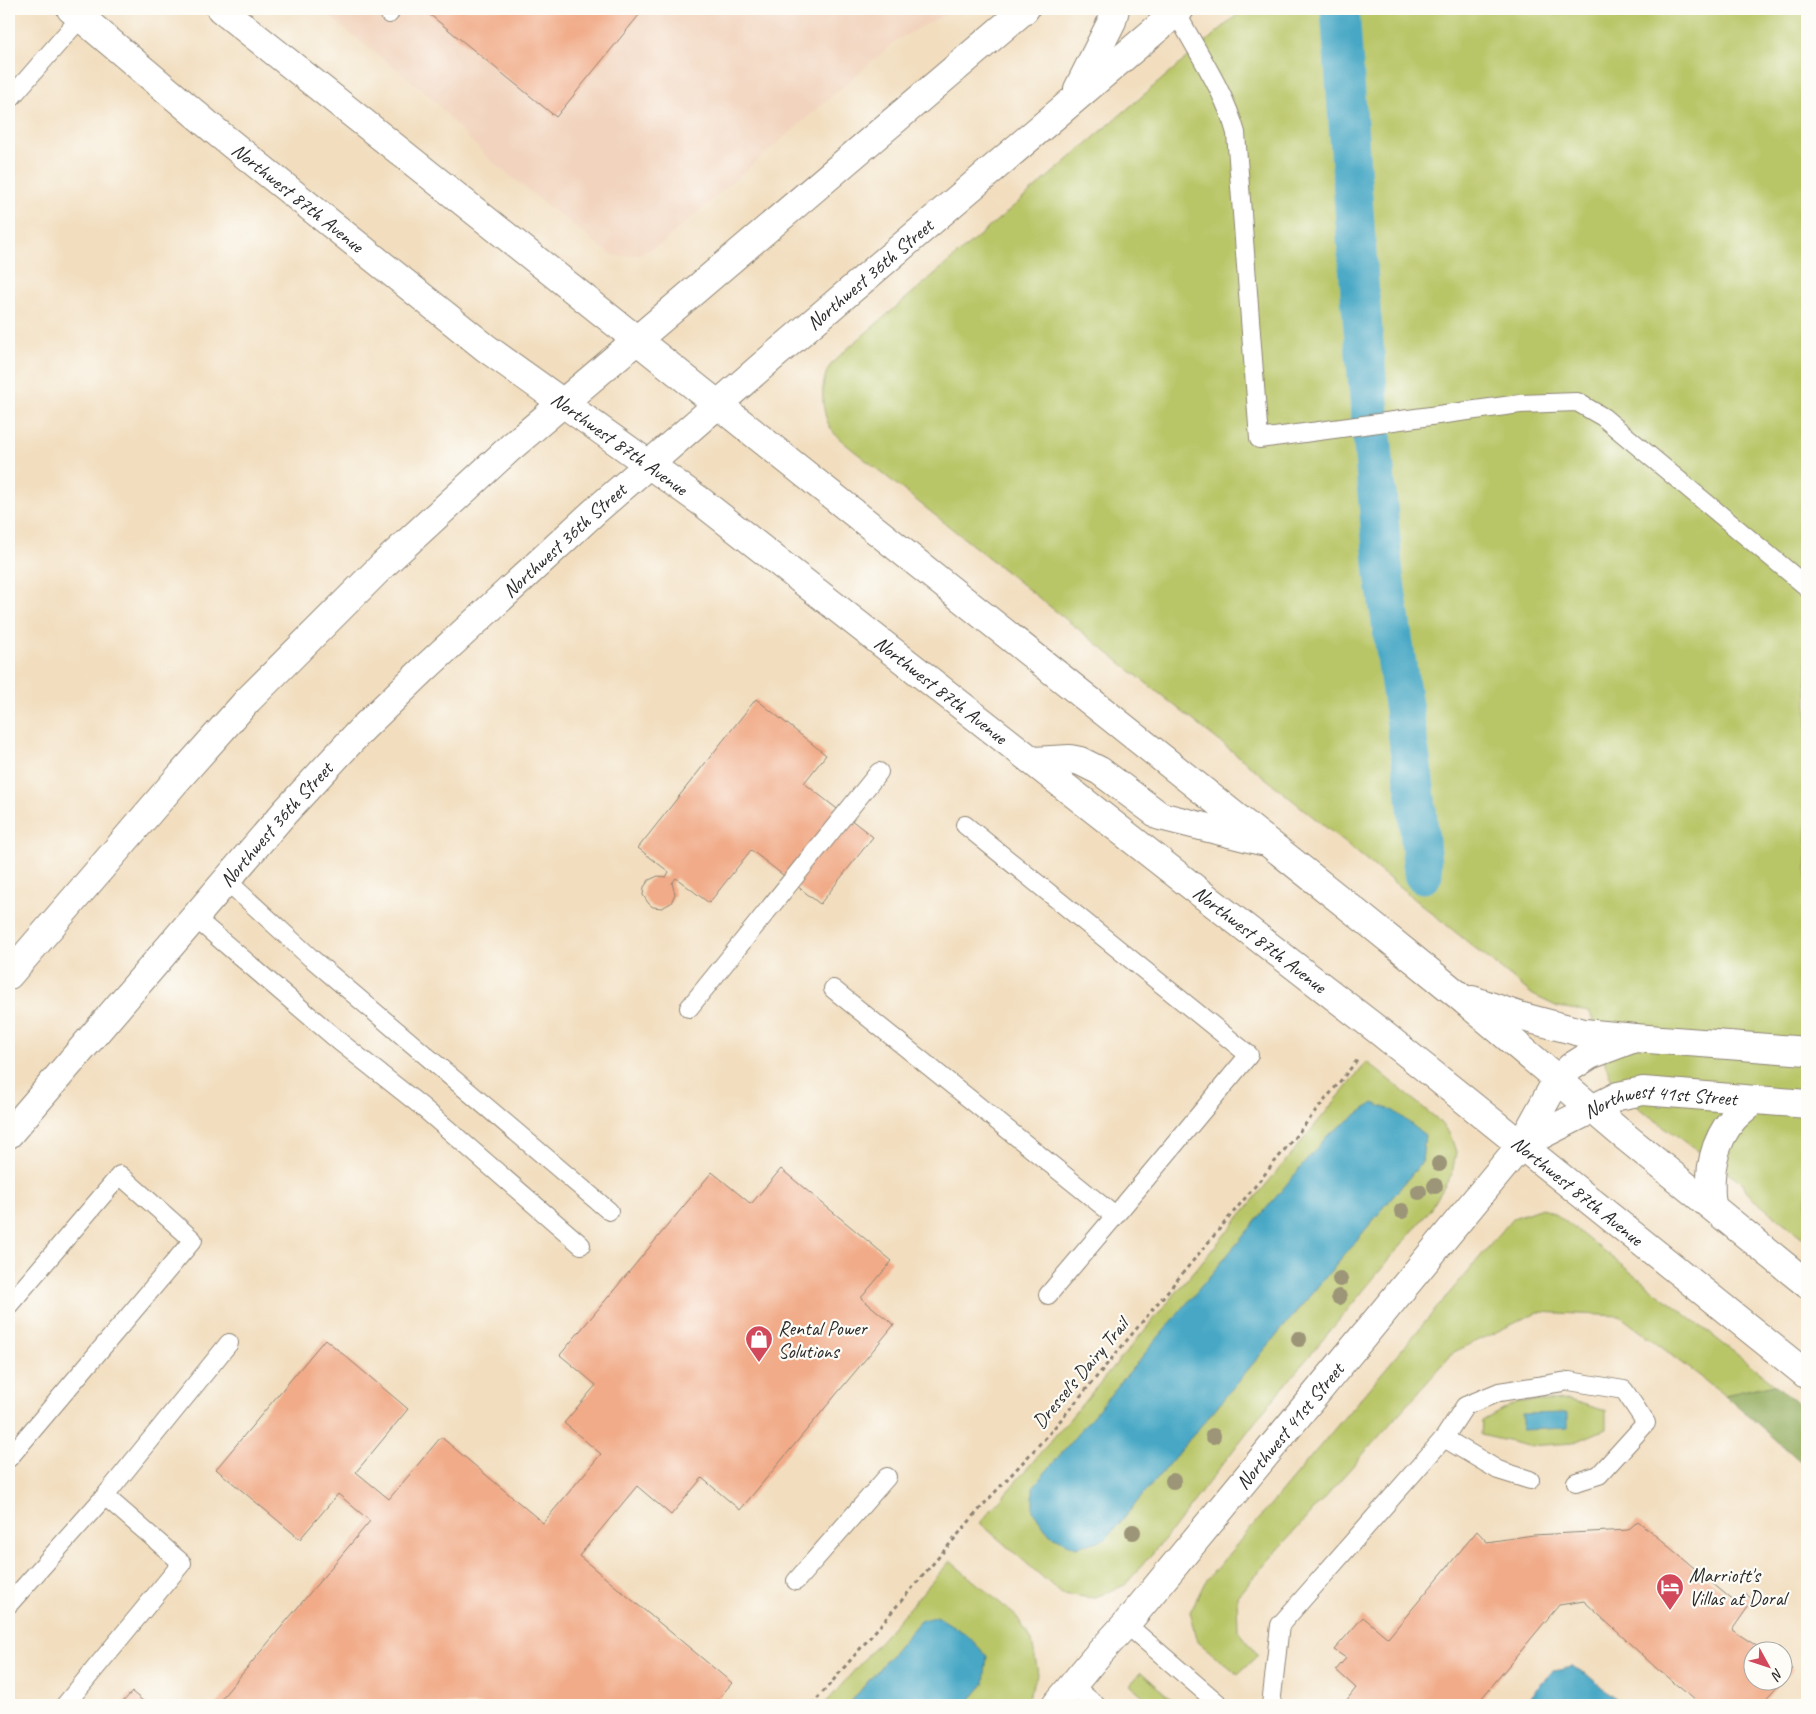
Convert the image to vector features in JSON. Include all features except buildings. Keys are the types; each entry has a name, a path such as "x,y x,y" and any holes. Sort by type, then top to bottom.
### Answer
{"main road":[{"path":"221,9 1270,843 1458,995 1557,1080 1807,1284"},
{"path":"9,975 248,700 383,565 510,448 1025,9"},
{"path":"1073,100 1112,21 1115,9"},
{"name":"Northwest 36th Street","path":"9,1134 194,917 327,766 422,670 594,512 1178,10"},
{"name":"Northwest 87th Avenue","path":"76,13 226,139 486,348 703,503 1212,902 1364,1018 1807,1375"},
{"path":"1033,761 1070,759 1080,761 1100,771 1160,816 1270,843"},
{"path":"1458,995 1519,1016 1584,1033 1635,1038"},
{"name":"Northwest 41st Street","path":"1064,1695 1126,1624 1521,1145 1557,1080 1571,1067 1590,1056 1635,1038 1807,1051"},
{"name":"Northwest 41st Street","path":"1521,1145 1618,1096 1643,1091 1807,1104"},
{"path":"1712,1206 1709,1185 1710,1168 1718,1143 1733,1119 1753,1101"}],"lane":[{"path":"1178,10 1193,46 1231,113 1236,133 1259,440 1520,404 1577,402 1603,417 1807,587"},
{"path":"9,100 76,13"},
{"path":"689,1008 879,772"},
{"path":"964,825 1249,1055 1048,1295"},
{"path":"226,880 311,958 609,1211"},
{"path":"194,917 340,1042 421,1106 581,1245"},
{"path":"833,989 1115,1216"},
{"path":"9,1305 120,1175 193,1240 9,1458"},
{"path":"9,1604 106,1496 229,1343"},
{"path":"1271,1705 1280,1625 1444,1438 1465,1406 1499,1392 1569,1381 1624,1390 1646,1423 1599,1475 1576,1482"},
{"path":"1444,1438 1498,1470 1530,1480"},
{"path":"796,1581 887,1477"},
{"path":"65,1705 182,1563 106,1496"},
{"path":"1126,1624 1220,1705"},
{"path":"1064,1695 1096,1705"}],"path":[{"name":"Dressel's Dairy Trail","path":"812,1705 941,1554 1055,1426 1262,1178 1363,1052"}],"shaded area":[{"path":"320,9 956,9 897,40 661,244 645,252 628,256 615,256 602,248 492,162 429,95"}],"green space":[{"path":"1244,9 1807,9 1807,1241 1753,1199 1743,1183 1641,1110 1612,1080 1590,1012 1558,1007 1533,995 1243,760 843,442 828,424 824,407 823,389 826,373 836,359"},
{"path":"1367,1062 1436,1118 1450,1134 1456,1152 1452,1174 1430,1210 1258,1418 1169,1534 1125,1585 1093,1598 1062,1594 980,1523 1127,1352","holes":["1424,1135 1422,1162 1106,1539"]},
{"path":"1542,1208 1557,1215 1775,1384 1725,1395 1620,1316 1538,1312 1454,1352 1237,1596 1238,1630 1258,1655 1238,1674 1198,1642 1190,1612 1205,1582 1513,1218"},
{"path":"1775,1384 1807,1413 1807,1467 1725,1395"},
{"path":"1569,1400 1606,1411 1606,1429 1573,1443 1528,1446 1481,1435 1482,1421 1517,1402"},
{"path":"950,1561 1017,1617 1032,1641 1038,1674 1027,1699 1022,1705 966,1705 984,1684 920,1621 848,1705 824,1705"},
{"path":"1141,1672 1178,1705 1154,1705 1130,1685"}],"water":[{"path":"1373,1103 1394,1111 1425,1135 1422,1162 1106,1539 1076,1547 1050,1535 1033,1511 1033,1487 1327,1136"},
{"path":"1568,1413 1568,1428 1522,1430 1522,1414"},
{"path":"937,1616 966,1634 987,1656 984,1684 966,1705 848,1705 920,1621"},
{"path":"1573,1667 1585,1673 1623,1705 1533,1705 1527,1700 1553,1670"}],"waterway":[{"path":"1340,9 1360,295 1384,575 1415,787 1423,874"}],"place":[{"name":"Rental Power Solutions","path":"759,1363"},
{"name":"Marriott's Villas at Doral","path":"1670,1611"}]}
